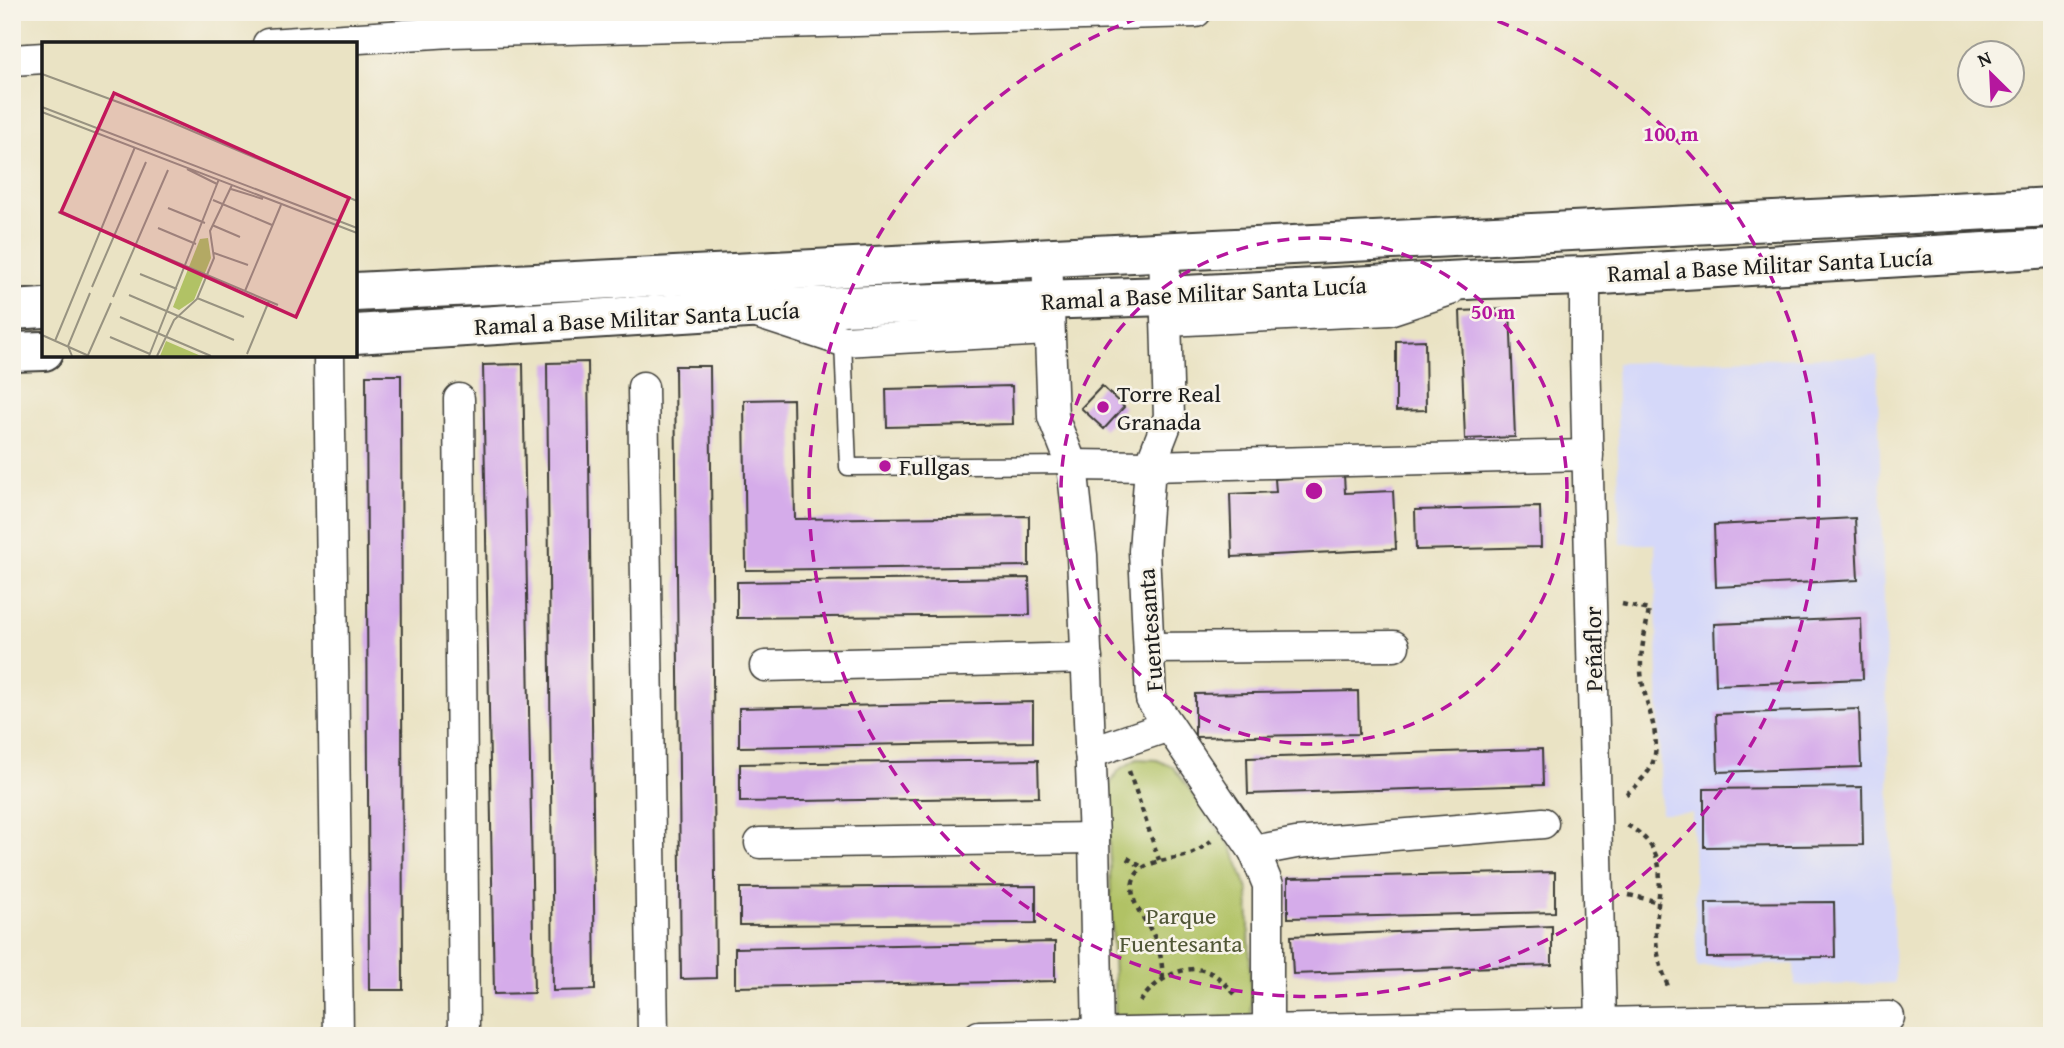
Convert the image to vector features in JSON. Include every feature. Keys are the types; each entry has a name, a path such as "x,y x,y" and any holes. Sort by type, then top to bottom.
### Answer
{"main road":[{"name":"Ramal a Base Militar Santa Lucía","path":"357,292 2052,207"},
{"name":"Ramal a Base Militar Santa Lucía","path":"357,334 747,309 1049,316 1167,309 1485,279 1585,276 2052,248"},
{"path":"12,310 42,308"},
{"path":"12,352 42,351"}],"street":[{"path":"298,42 451,32 1196,12"},
{"path":"12,60 42,58"},
{"name":"Fuentesanta","path":"1164,253 1169,417 1150,466 1144,551 1152,699 1254,851 1268,885 1268,1033"},
{"path":"1047,257 1053,417 1072,465 1082,555 1094,838 1106,1034"},
{"name":"Peñaflor","path":"1585,276 1601,1023"},
{"path":"747,309 843,341 1049,316"},
{"path":"329,357 338,1036"},
{"path":"643,387 653,1036"},
{"path":"458,399 464,1036"},
{"path":"1072,465 1150,466 1588,455"},
{"path":"1149,648 1394,646"},
{"path":"765,666 1087,658"},
{"path":"1090,753 1169,726"},
{"path":"1254,851 1296,843 1543,823"},
{"path":"760,843 1094,838"},
{"path":"979,1036 1268,1033 1685,1021 1813,1026 1889,1017"}],"lane":[{"path":"843,341 848,467 1072,465"}],"path":[{"path":"1592,597 1649,610 1640,668 1643,689 1656,729 1656,751 1648,773 1630,791 1596,807"},
{"path":"1119,744 1159,860"},
{"path":"1596,807 1643,834 1658,859 1661,881 1656,932 1659,962 1685,1021"},
{"path":"1163,978 1162,957 1156,939 1135,905 1131,891 1135,876 1159,860 1187,855 1203,848 1233,821"},
{"path":"1106,1034 1163,978 1179,970 1200,970 1219,977 1268,1033"}],"shaded area":[{"path":"1877,356 1895,983 1795,986 1794,964 1697,967 1692,813 1661,813 1655,544 1620,544 1616,363"}],"green space":[{"name":"Parque Fuentesanta","path":"1137,759 1157,760 1173,767 1232,848 1248,890 1252,1036 1116,1036 1107,789 1119,770"}],"building":[{"path":"1510,309 1515,437 1465,439 1460,311"},
{"path":"1425,340 1426,410 1396,411 1396,341"},
{"path":"588,362 595,990 553,991 547,363"},
{"path":"523,364 534,993 494,994 483,365"},
{"path":"675,366 710,366 716,978 681,979"},
{"path":"366,375 401,375 403,990 369,990"},
{"path":"1012,386 1013,424 887,427 886,389"},
{"name":"Torre Real Granada","path":"1102,386 1124,407 1104,429 1081,408"},
{"path":"793,399 795,519 1029,516 1029,566 746,570 744,400"},
{"path":"1344,475 1345,493 1393,491 1396,549 1232,557 1230,494 1276,492 1275,479"},
{"path":"1540,507 1541,547 1416,550 1415,510"},
{"path":"1855,518 1858,580 1716,587 1714,525"},
{"path":"1029,578 1030,615 737,618 737,582"},
{"path":"1861,618 1863,679 1716,685 1714,624"},
{"path":"1358,691 1359,734 1195,737 1195,694"},
{"path":"1033,702 1033,742 739,747 739,708"},
{"path":"1859,709 1861,767 1718,772 1716,714"},
{"path":"1542,749 1543,785 1248,794 1247,758"},
{"path":"1038,760 1039,797 740,802 740,764"},
{"path":"1862,787 1863,845 1704,847 1704,789"},
{"path":"1555,872 1555,912 1288,918 1288,878"},
{"path":"1036,886 1036,923 740,925 740,888"},
{"path":"1834,902 1835,957 1707,958 1706,903"},
{"path":"1552,926 1552,965 1293,974 1291,936"},
{"path":"1055,942 1055,981 735,987 735,948"}],"place":[{"name":"Torre Real Granada","path":"1103,407"},
{"name":"Fullgas","path":"885,466"}]}
